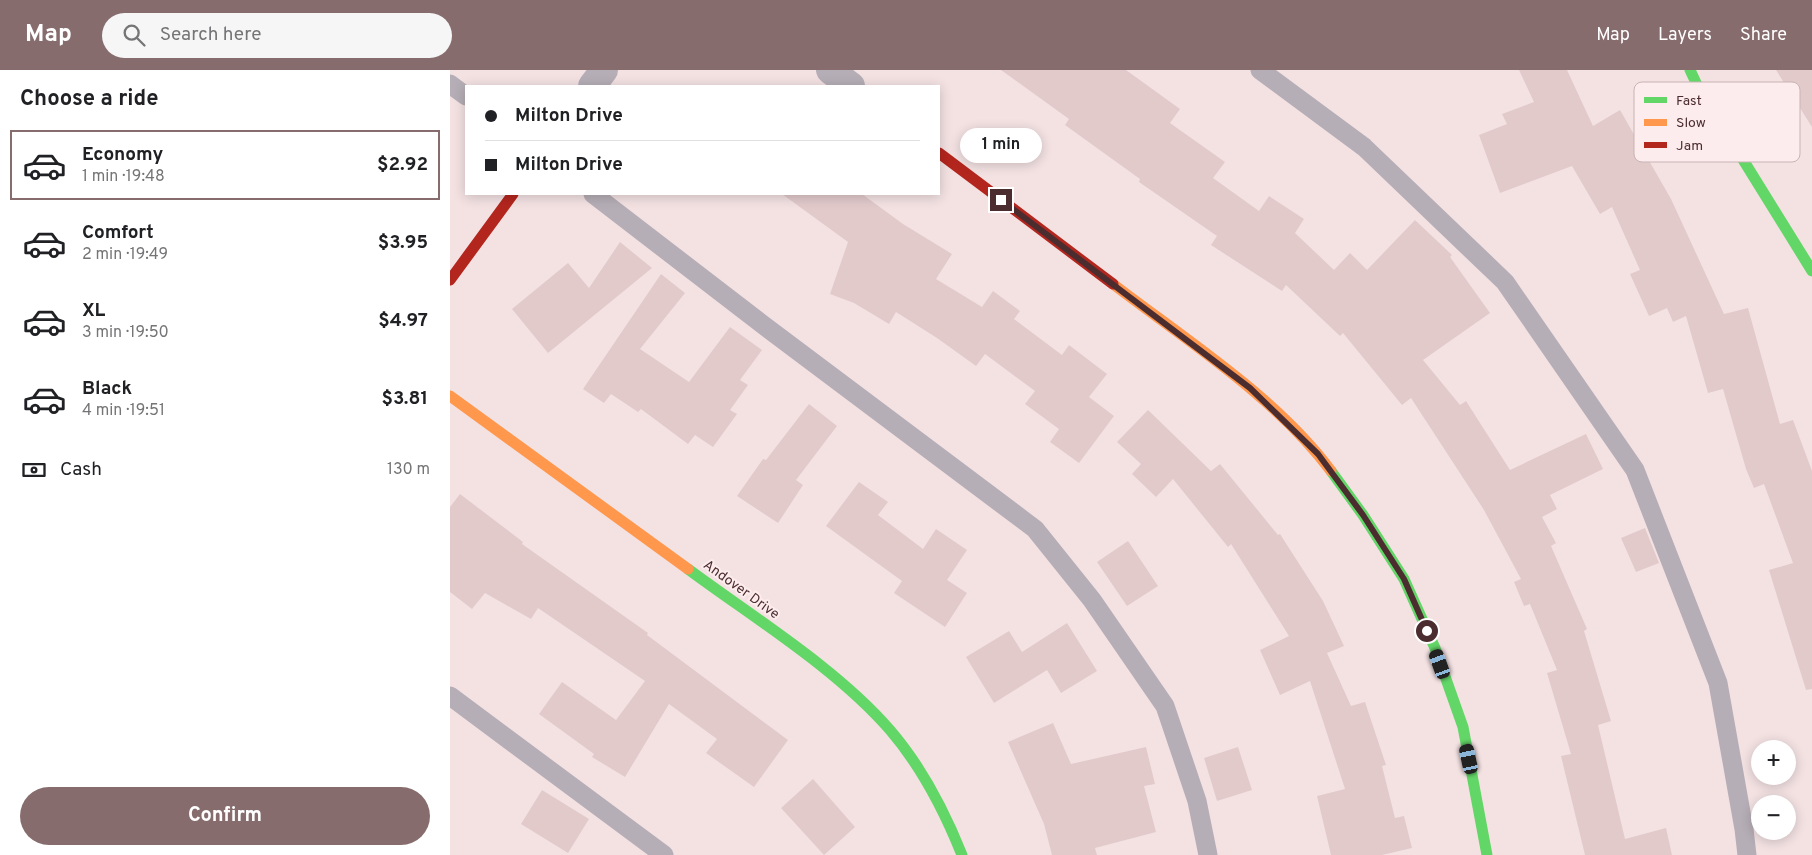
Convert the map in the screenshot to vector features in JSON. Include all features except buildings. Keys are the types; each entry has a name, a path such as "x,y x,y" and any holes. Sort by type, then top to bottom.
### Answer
{"street":[{"path":"593,85 604,70"},
{"path":"830,70 850,85"},
{"path":"1690,70 1696,82"},
{"path":"940,153 1250,388 1318,454 1363,515 1404,579 1435,648 1463,727 1487,855"},
{"path":"1745,162 1811,268"},
{"path":"450,280 512,195"},
{"name":"Andover Drive","path":"450,396 824,668 876,715 919,767 948,818 962,855"}],"lane":[{"path":"1260,70 1364,147 1505,282 1635,470 1718,683 1747,855"},
{"path":"450,84 465,95"},
{"path":"594,195 762,324 1035,529 1092,600 1165,706 1197,801 1208,855"},
{"path":"450,696 664,855"}],"traffic: fast":[{"path":"1690,70 1696,82"},
{"path":"1744,162 1812,271"},
{"path":"1331,471 1363,515 1404,579 1435,648 1463,727 1487,855"},
{"path":"688,569 794,645 869,707 902,744 922,774 940,805 962,855"}],"traffic: slow":[{"path":"1113,284 1200,348 1257,394 1309,444 1331,471"},
{"path":"450,396 688,569"}],"traffic: jam":[{"path":"940,154 1113,284"},
{"path":"450,280 512,195"}],"route":[{"path":"1001,200 1250,388 1318,454 1363,515 1404,579 1427,631"}]}
